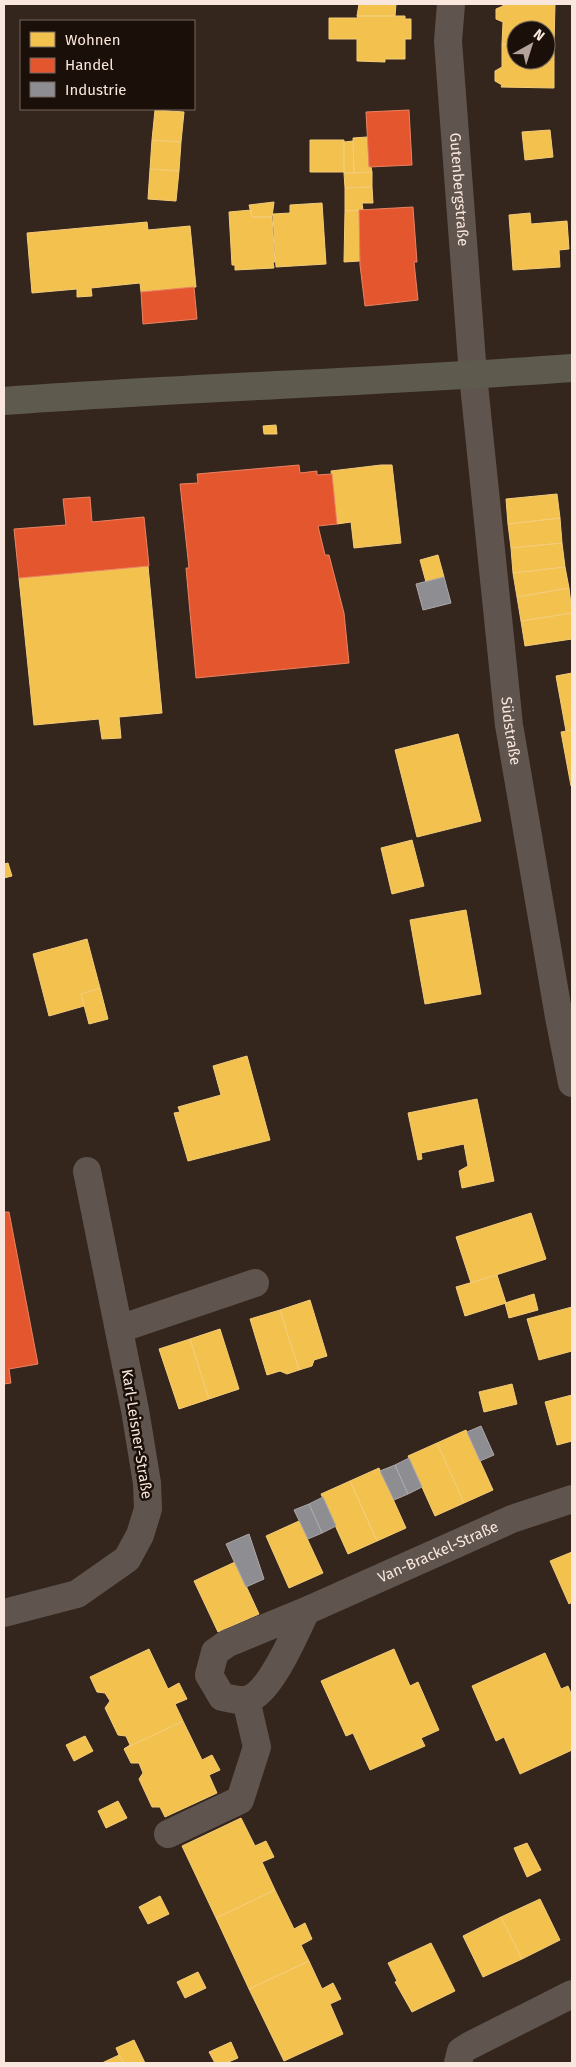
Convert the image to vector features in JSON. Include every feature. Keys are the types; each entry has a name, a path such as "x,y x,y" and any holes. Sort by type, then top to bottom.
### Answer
{"main road":[{"path":"4,401 161,390 473,375 572,368"}],"street":[{"name":"Gutenbergstraße","path":"451,4 448,41 473,375"},
{"name":"Südstraße","path":"473,375 509,725 566,1015 572,1083"},
{"name":"Karl-Leisner-Straße","path":"4,1613 77,1594 127,1559 140,1535 148,1509 146,1482 119,1329 87,1171"},
{"path":"119,1329 255,1283"},
{"name":"Van-Brackel-Straße","path":"246,1700 222,1697 209,1675 215,1652 228,1643 306,1611 512,1519 572,1499"},
{"path":"168,1834 240,1800 257,1747 246,1700 257,1693 271,1679 306,1611"},
{"path":"458,2063 461,2051 500,2029 572,1994"},
{"path":"481,2063 485,2050 500,2029"}],"building: Wohnen":[{"path":"359,4 396,4 395,16 357,16"},
{"path":"503,4 555,4 555,20 506,20 506,44 502,44 503,22 496,19 496,9 503,6"},
{"path":"357,16 405,16 405,19 411,19 411,39 405,39 405,59 385,59 385,62 357,61 357,39 329,39 329,18 358,18"},
{"path":"502,44 506,44 506,70 554,70 554,88 501,87 502,85 495,81 495,71 502,67"},
{"path":"155,110 184,112 181,142 152,140"},
{"path":"550,130 553,157 525,160 522,132"},
{"path":"367,137 369,167 371,167 372,172 354,173 353,138"},
{"path":"152,140 181,142 179,171 150,169"},
{"path":"310,140 344,140 344,172 310,172"},
{"path":"353,141 354,173 344,173 344,142"},
{"path":"150,169 179,171 176,201 148,199"},
{"path":"372,172 372,187 345,188 344,173"},
{"path":"372,187 373,203 362,203 363,210 345,211 345,188"},
{"path":"274,202 272,217 252,217 249,205"},
{"path":"322,203 326,264 276,267 273,214 290,213 290,205"},
{"path":"251,210 252,217 272,217 274,268 235,270 235,265 232,265 229,212"},
{"path":"359,210 360,261 344,262 345,211"},
{"path":"530,213 531,224 567,221 569,249 559,250 560,267 513,270 509,215"},
{"path":"147,222 148,230 190,226 196,287 141,292 140,283 91,288 92,296 77,297 77,289 32,293 27,233"},
{"path":"276,425 277,434 264,434 263,426"},
{"path":"392,465 401,543 354,548 351,522 337,524 331,471"},
{"path":"557,494 560,518 508,524 506,499"},
{"path":"560,518 562,543 511,548 508,524"},
{"path":"562,543 565,567 513,573 511,548"},
{"path":"438,555 444,577 426,582 420,560"},
{"path":"148,566 162,713 119,717 121,738 102,739 99,719 34,725 19,578"},
{"path":"565,567 569,588 517,597 513,573"},
{"path":"569,588 572,613 521,621 517,597"},
{"path":"572,613 572,639 525,646 521,621"},
{"path":"572,673 572,730 566,731 556,676"},
{"path":"572,730 572,786 571,786 561,732"},
{"path":"458,734 481,821 417,837 395,750"},
{"path":"412,840 424,886 392,894 381,848"},
{"path":"8,863 12,876 4,878 4,864"},
{"path":"466,910 481,994 425,1004 410,920"},
{"path":"87,939 100,988 81,994 84,1006 49,1016 33,954"},
{"path":"100,988 108,1019 89,1024 81,994"},
{"path":"247,1056 270,1140 188,1161 174,1113 180,1112 178,1107 221,1095 213,1066"},
{"path":"477,1099 494,1181 462,1188 459,1171 468,1166 464,1144 421,1153 422,1159 418,1160 408,1113"},
{"path":"531,1213 546,1259 471,1283 456,1237"},
{"path":"497,1275 506,1303 465,1316 456,1287"},
{"path":"534,1294 538,1310 509,1318 505,1303"},
{"path":"310,1300 327,1356 314,1360 312,1366 299,1370 280,1310"},
{"path":"572,1307 572,1351 539,1360 527,1319"},
{"path":"280,1310 299,1370 287,1374 280,1371 267,1375 250,1319"},
{"path":"220,1329 239,1389 209,1399 190,1339"},
{"path":"190,1339 209,1399 179,1409 159,1349"},
{"path":"512,1384 517,1404 484,1412 479,1392"},
{"path":"572,1395 572,1441 557,1445 545,1402"},
{"path":"466,1430 493,1490 464,1503 437,1443"},
{"path":"437,1443 464,1503 435,1516 408,1456"},
{"path":"379,1468 406,1528 377,1541 350,1481"},
{"path":"350,1481 377,1541 348,1554 321,1494"},
{"path":"299,1521 323,1573 289,1588 266,1536"},
{"path":"572,1552 572,1602 569,1604 550,1561"},
{"path":"235,1562 259,1614 218,1632 194,1581"},
{"path":"149,1649 168,1689 179,1683 187,1699 175,1704 183,1721 124,1749 130,1745 126,1736 118,1735 105,1708 110,1701 105,1693 97,1692 90,1677"},
{"path":"394,1649 410,1686 418,1682 439,1730 421,1738 425,1746 370,1770 353,1733 346,1736 321,1681"},
{"path":"545,1653 561,1689 568,1686 572,1696 572,1750 520,1774 504,1737 496,1741 472,1686"},
{"path":"183,1721 202,1760 212,1755 220,1770 209,1775 217,1793 165,1817 160,1807 152,1807 139,1779 143,1773 139,1763 131,1763 124,1749"},
{"path":"85,1736 93,1751 74,1761 66,1745"},
{"path":"118,1801 127,1818 106,1828 98,1811"},
{"path":"241,1818 255,1846 266,1841 274,1857 262,1862 275,1890 216,1918 182,1846"},
{"path":"527,1843 541,1870 527,1877 514,1848"},
{"path":"275,1890 294,1929 305,1923 312,1939 301,1945 309,1961 249,1989 216,1918"},
{"path":"160,1896 169,1914 148,1924 139,1907"},
{"path":"540,1899 560,1940 522,1959 501,1917"},
{"path":"501,1917 522,1959 483,1977 463,1936"},
{"path":"431,1943 455,1991 412,2012 395,1982 397,1981 388,1963"},
{"path":"309,1961 322,1989 333,1983 341,1999 330,2004 343,2034 284,2061 249,1989"},
{"path":"198,1972 206,1988 185,1998 177,1982"},
{"path":"134,2040 145,2063 124,2063 119,2055 116,2048"},
{"path":"231,2042 238,2058 226,2063 215,2063 209,2052"},
{"path":"119,2055 124,2063 102,2063"}],"building: Handel":[{"path":"409,110 412,165 369,167 366,112"},
{"path":"413,207 417,262 414,262 418,300 365,306 360,265 359,210"},
{"path":"194,287 197,319 143,324 141,292"},
{"path":"299,465 300,473 317,471 317,475 332,474 337,524 318,526 325,555 329,555 344,613 349,663 196,678 186,568 189,568 180,484 198,483 197,474"},
{"path":"90,497 92,522 144,517 149,566 19,578 14,529 66,525 63,499"},
{"path":"4,1212 9,1212 38,1364 9,1369 11,1383 4,1384"}],"building: Industrie":[{"path":"444,577 451,603 423,610 416,584"},
{"path":"481,1426 494,1455 480,1461 467,1432"},
{"path":"409,1458 422,1487 408,1494 395,1465"},
{"path":"395,1465 408,1494 394,1500 380,1471"},
{"path":"323,1497 336,1526 322,1533 309,1504"},
{"path":"309,1504 322,1533 308,1539 294,1510"},
{"path":"249,1534 264,1579 246,1587 226,1544"}]}
